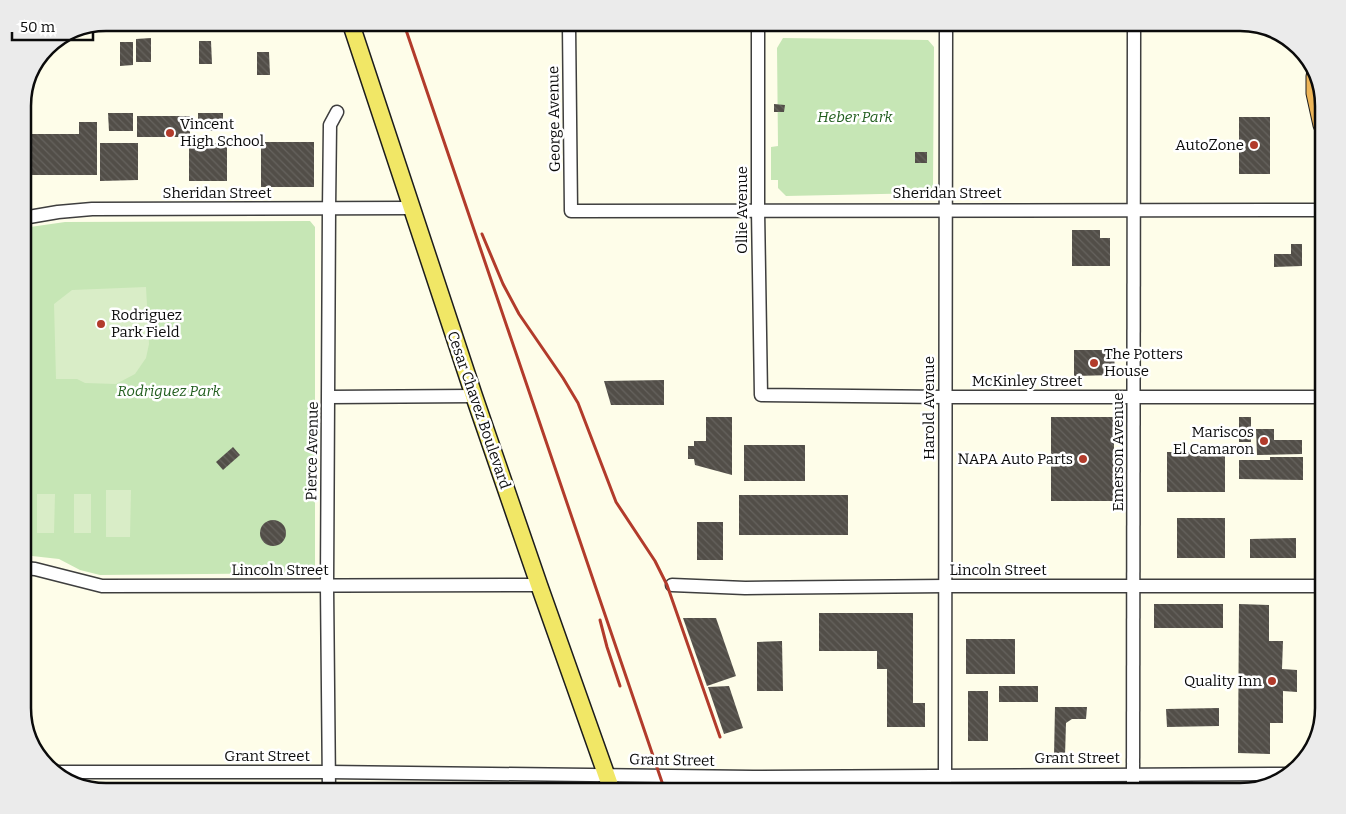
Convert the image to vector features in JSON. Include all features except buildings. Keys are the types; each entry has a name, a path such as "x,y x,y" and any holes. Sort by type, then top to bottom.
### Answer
{"main road":[{"name":"Cesar Chavez Boulevard","path":"353,31 474,396 608,783"}],"street":[{"name":"George Avenue","path":"570,31 571,211"},
{"name":"Ollie Avenue","path":"758,31 761,395"},
{"name":"Harold Avenue","path":"945,783 946,31"},
{"name":"Emerson Avenue","path":"1134,31 1134,783"},
{"name":"Pierce Avenue","path":"329,783 327,586 328,209 330,125 337,112"},
{"name":"Sheridan Street","path":"31,217 92,209 411,208"},
{"name":"Sheridan Street","path":"571,211 1315,210"},
{"name":"McKinley Street","path":"761,395 945,398 1315,397"},
{"path":"329,397 474,396"},
{"name":"Lincoln Street","path":"31,569 102,586 539,585"},
{"name":"Lincoln Street","path":"672,585 745,588 1315,586"},
{"name":"Grant Street","path":"68,772 329,772 763,777 1275,774"}],"green space":[{"name":"Heber Park","path":"783,38 928,40 934,47 933,186 928,193 786,196 778,188 778,180 771,180 771,147 778,146 777,48"},
{"name":"Rodriguez Park","path":"310,221 315,227 315,566 310,573 100,575 80,570 59,559 31,556 31,227 65,222"},
{"name":"Rodriguez Park Field","path":"146,287 149,344 146,358 135,374 116,384 85,383 77,379 56,379 54,304 72,290"},
{"path":"106,490 131,490 130,537 106,537"},
{"path":"37,494 55,494 54,533 37,533"},
{"path":"74,494 91,494 91,533 74,533"}],"railway":[{"path":"406,31 662,783"},
{"path":"482,234 503,284 519,314 578,403 616,502 655,561 667,585 720,737"},
{"path":"600,620 620,686"}],"place":[{"name":"Vincent High School","path":"170,133"},
{"name":"AutoZone","path":"1254,145"},
{"name":"Rodriguez Park Field","path":"101,324"},
{"name":"The Potters House","path":"1094,363"},
{"name":"Mariscos El Camaron","path":"1264,441"},
{"name":"NAPA Auto Parts","path":"1083,459"},
{"name":"Quality Inn","path":"1272,681"}]}
